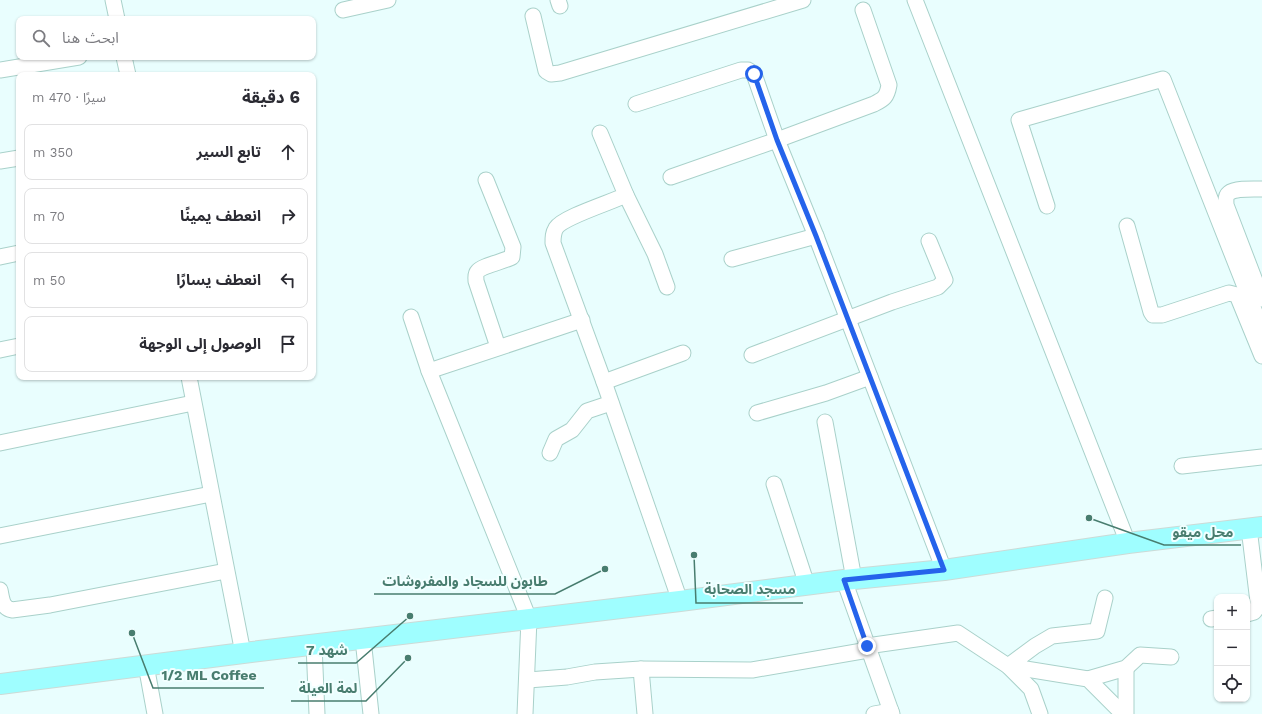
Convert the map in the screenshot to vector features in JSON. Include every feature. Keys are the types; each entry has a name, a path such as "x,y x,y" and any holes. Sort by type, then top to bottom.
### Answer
{"main road":[{"path":"0,684 243,653 363,640 849,580 944,570 1128,543 1256,528"}],"street":[{"path":"113,0 116,16"},
{"path":"343,10 388,0"},
{"path":"533,16 546,71 551,74 560,74 803,0"},
{"path":"915,0 1128,543"},
{"path":"671,177 777,140 867,107 884,99 889,85 863,10"},
{"path":"0,70 61,60"},
{"path":"125,60 127,72"},
{"path":"636,104 741,70 748,70 754,74 777,140 848,318 944,570"},
{"path":"1047,206 1019,120 1163,80 1262,330"},
{"path":"600,133 626,195 655,254 667,288"},
{"path":"0,161 16,158"},
{"path":"486,180 513,247 512,257 484,267 478,271 476,276 476,281 498,347"},
{"path":"1262,189 1253,188 1235,191 1229,193 1226,198 1226,205 1262,300"},
{"path":"626,195 568,219 557,226 553,234 553,243 604,382 680,601"},
{"path":"1127,226 1151,312 1154,315 1162,315 1229,293 1237,295 1262,356"},
{"path":"732,259 816,236"},
{"path":"752,355 848,318 938,287 945,280 929,241"},
{"path":"0,257 16,254"},
{"path":"411,318 429,371 529,619 528,680 525,714"},
{"path":"429,371 582,320"},
{"path":"0,350 16,347"},
{"path":"604,382 683,353"},
{"path":"757,413 826,393 870,378"},
{"path":"189,380 243,653"},
{"path":"0,443 193,403"},
{"path":"550,453 556,439 572,430 587,411 611,403"},
{"path":"825,422 849,580 868,648 891,712 874,714"},
{"path":"1182,466 1262,458"},
{"path":"774,484 807,585"},
{"path":"0,536 211,494"},
{"path":"1250,613 1254,612 1257,608 1258,602 1256,528"},
{"path":"0,590 4,606 7,610 12,610 50,605 226,570"},
{"path":"1008,666 1035,646 1052,636 1097,631 1105,598"},
{"path":"528,680 567,677 595,672 641,669 752,670 958,633 1008,666 1031,689 1040,714"},
{"path":"363,640 372,714"},
{"path":"314,645 317,714"},
{"path":"1008,666 1088,679 1126,668 1140,655 1171,657"},
{"path":"146,665 155,714"},
{"path":"1126,668 1126,714"},
{"path":"641,669 645,714"},
{"path":"1088,679 1123,714"}],"place":[{"name":"محل ميقو","path":"1089,518"},
{"name":"مسجد الصحابة","path":"694,555"},
{"name":"طابون للسجاد والمفروشات","path":"605,569"},
{"name":"شهد 7","path":"410,616"},
{"name":"1/2 ML Coffee","path":"132,633"},
{"name":"لمة العيلة","path":"408,658"}],"route":[{"path":"754,74 777,140 816,236 944,570 844,580 867,646"}]}
